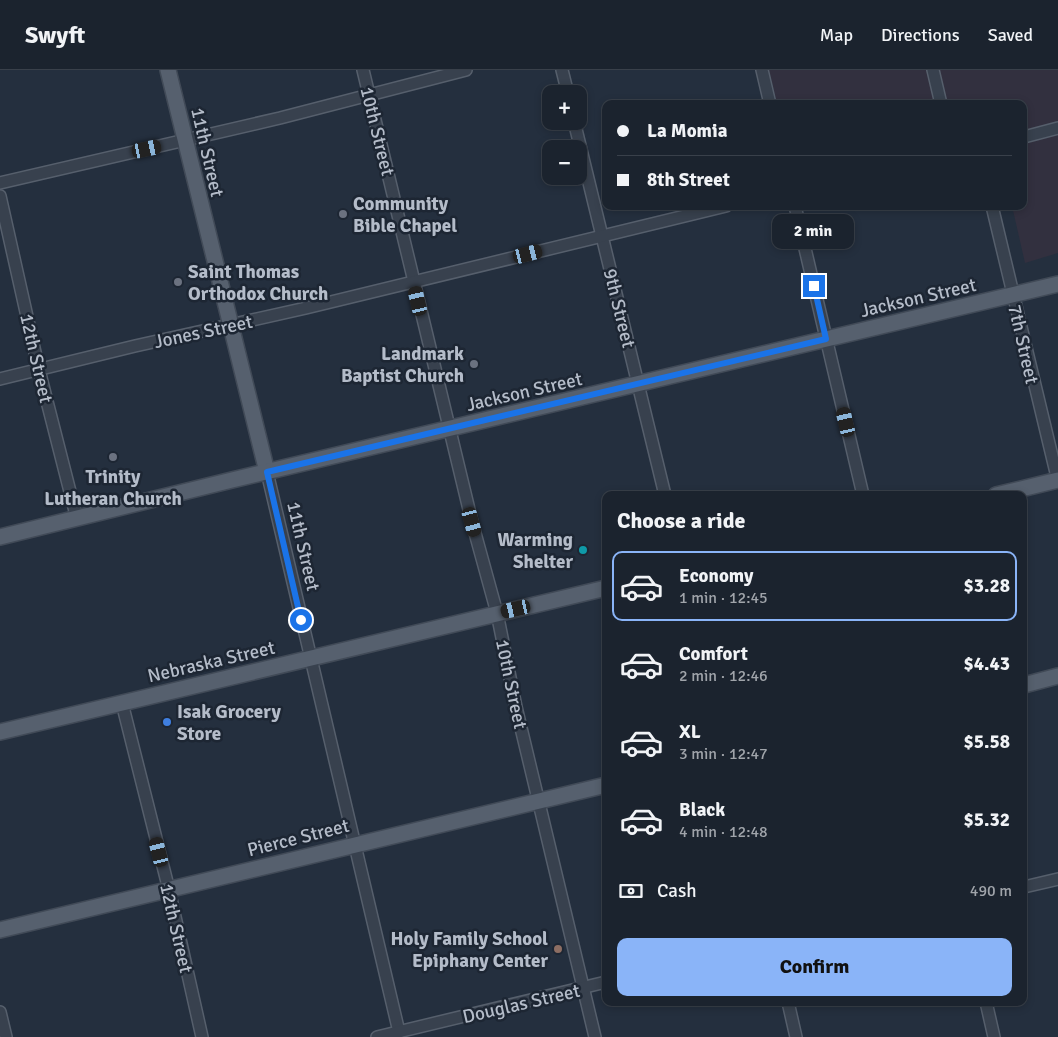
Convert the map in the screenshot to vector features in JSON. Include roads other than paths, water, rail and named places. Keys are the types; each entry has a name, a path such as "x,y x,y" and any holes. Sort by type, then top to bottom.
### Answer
{"main road":[{"name":"11th Street","path":"168,70 267,472"},
{"name":"Jackson Street","path":"0,537 1058,284"},
{"path":"1013,491 1058,480"},
{"name":"Nebraska Street","path":"0,732 602,589"},
{"path":"1027,683 1058,676"},
{"name":"Pierce Street","path":"0,930 602,786"}],"street":[{"name":"10th Street","path":"363,70 449,430 497,613 516,707 595,1037"},
{"path":"0,183 280,118 466,70"},
{"path":"562,70 566,85"},
{"path":"762,70 769,100"},
{"path":"933,70 940,100"},
{"path":"1027,135 1058,128"},
{"name":"9th Street","path":"576,130 665,491"},
{"name":"12th Street","path":"0,196 39,370 77,519"},
{"name":"Jones Street","path":"0,379 414,282 709,210"},
{"path":"796,210 862,491"},
{"name":"7th Street","path":"993,210 1058,480"},
{"name":"11th Street","path":"267,472 399,1032"},
{"name":"12th Street","path":"122,703 169,890 202,1037"},
{"path":"1027,886 1058,879"},
{"name":"Douglas Street","path":"377,1037 602,983"},
{"path":"789,1006 796,1037"},
{"path":"987,1006 994,1037"},
{"path":"0,1012 6,1037"}],"place":[{"name":"Community Bible Chapel","path":"343,214"},
{"name":"Saint Thomas Orthodox Church","path":"178,282"},
{"name":"Landmark Baptist Church","path":"474,364"},
{"name":"Trinity Lutheran Church","path":"113,457"},
{"name":"Warming Shelter","path":"583,550"},
{"name":"Isak Grocery Store","path":"167,722"},
{"name":"Holy Family School Epiphany Center","path":"558,949"}]}
